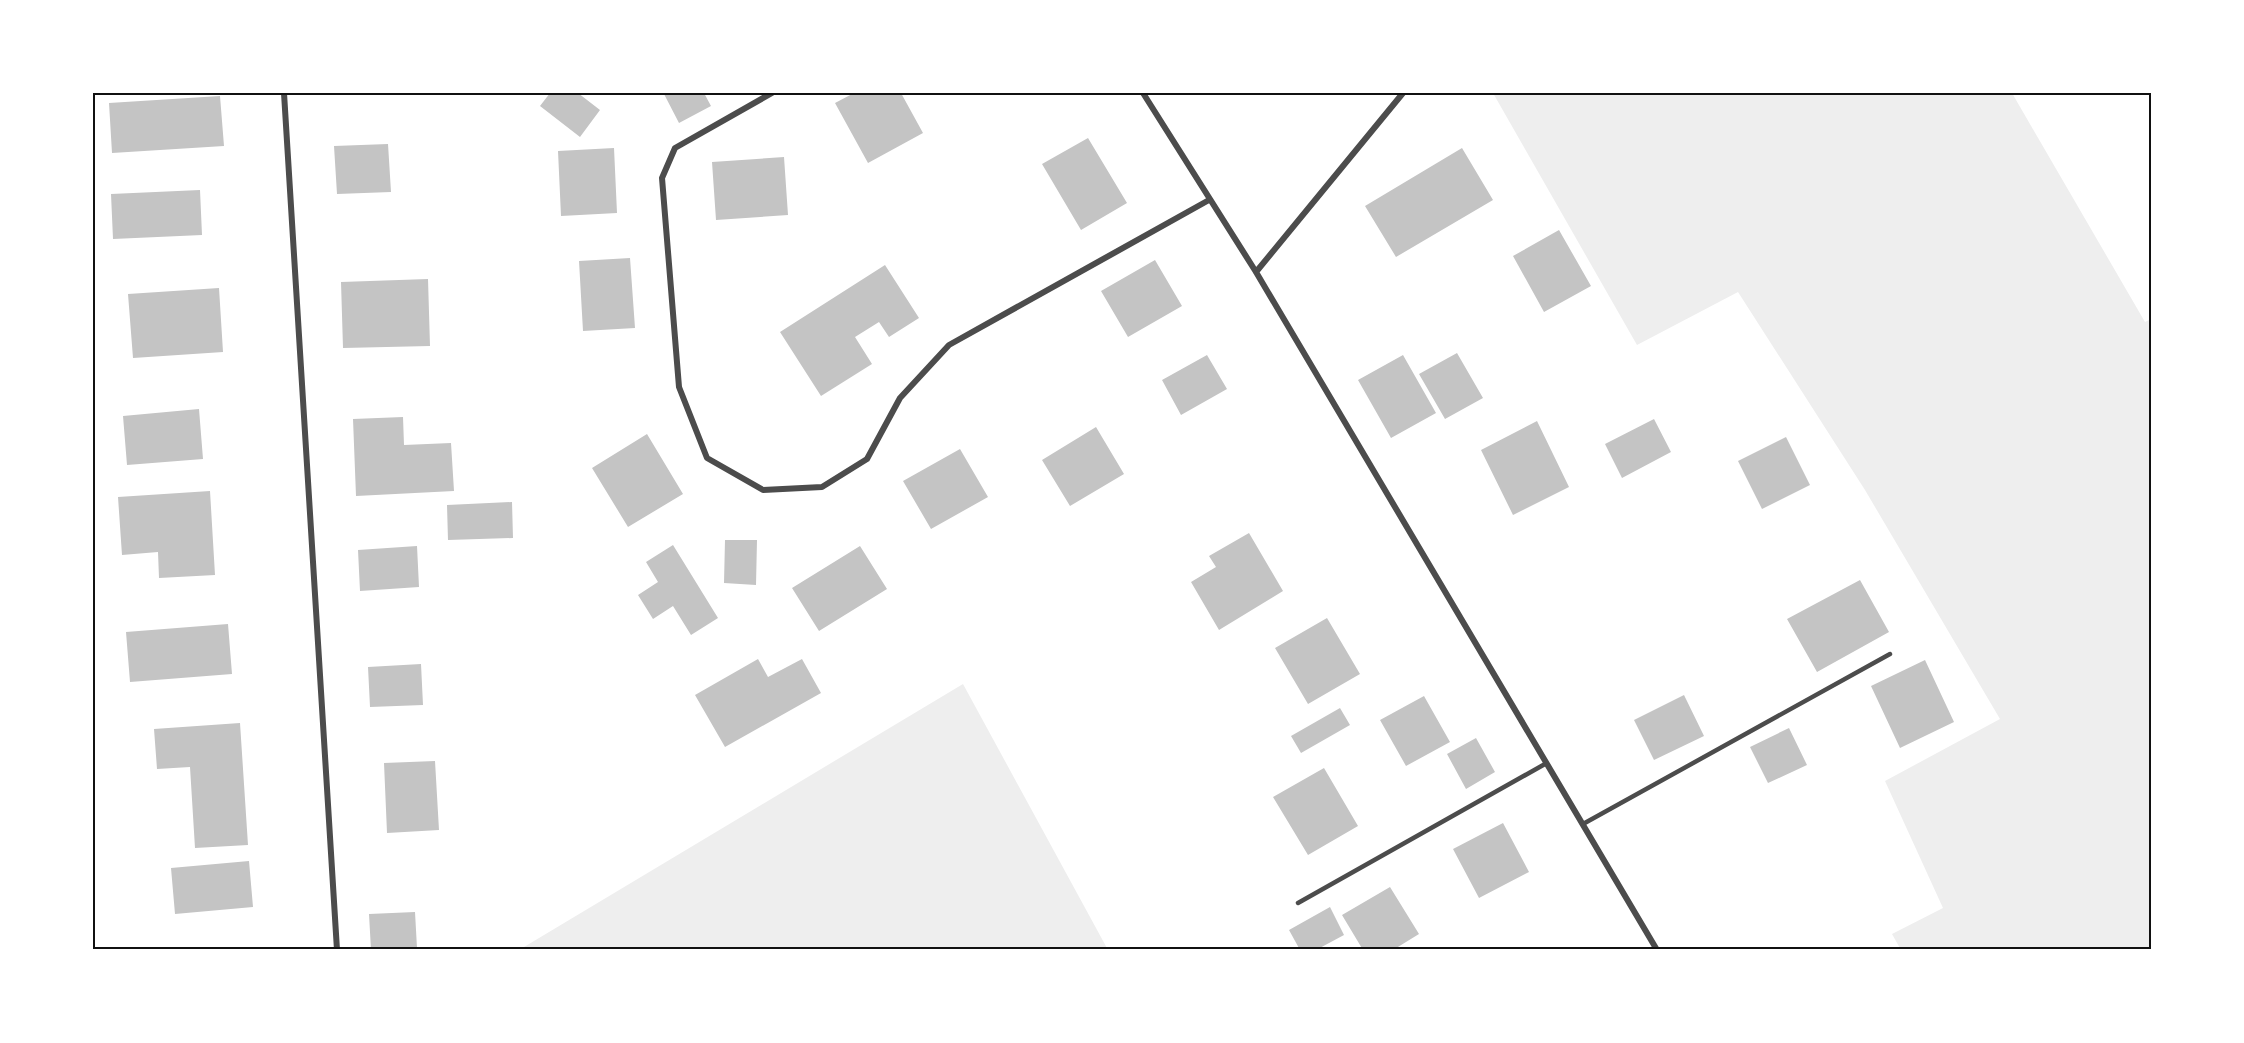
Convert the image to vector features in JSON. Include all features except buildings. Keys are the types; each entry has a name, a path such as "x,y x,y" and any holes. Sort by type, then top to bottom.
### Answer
{"street":[{"path":"284,93 337,950"},
{"path":"772,93 675,148 662,178 679,387 707,458 763,490 822,487 867,459 900,398 950,345 1209,200"},
{"path":"1143,93 1256,272 1657,950"},
{"path":"1256,272 1403,93"}],"lane":[{"path":"1583,824 1890,654"},
{"path":"1298,903 1545,764"}],"shaded area":[{"path":"1493,93 2012,93 2145,322 2151,319 2151,950 1901,950 1892,934 1943,908 1885,781 2000,719 1865,490 1738,292 1637,345"},
{"path":"963,684 1108,950 519,950"}]}
